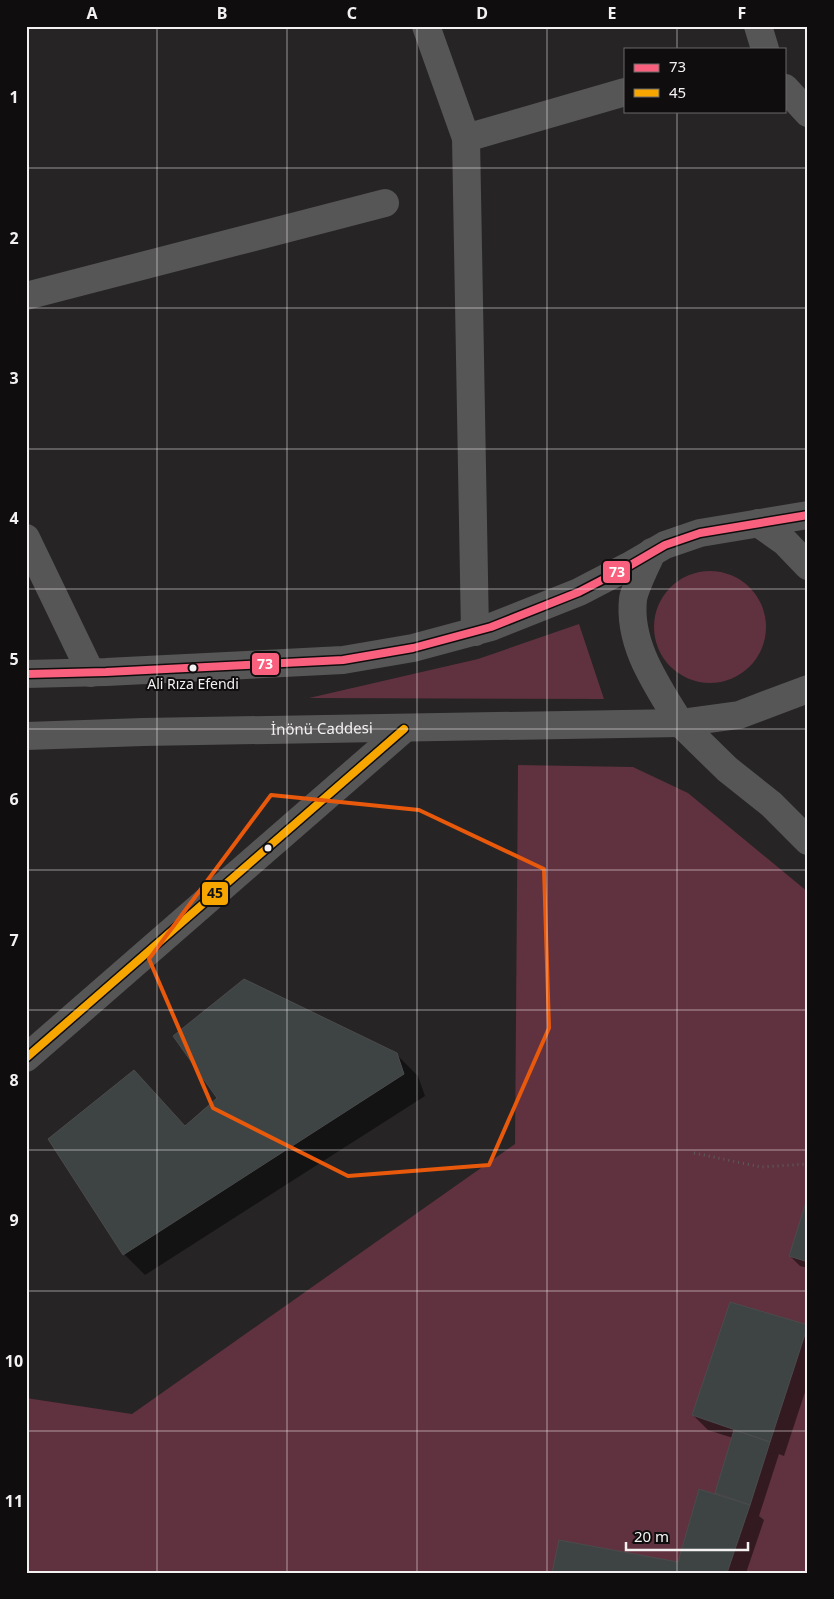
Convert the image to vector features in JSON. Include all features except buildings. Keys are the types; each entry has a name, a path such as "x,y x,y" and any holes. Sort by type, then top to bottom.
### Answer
{"street":[{"path":"426,26 466,138 474,632"},
{"path":"758,26 765,48"},
{"path":"786,89 808,113"},
{"path":"466,138 624,92"},
{"path":"26,296 385,203"},
{"path":"26,674 91,673 343,660 413,648 491,627 578,592 665,545 700,533 808,515"},
{"path":"758,523 785,542 808,566"},
{"path":"26,538 91,673"},
{"path":"652,552 634,597 634,625 648,670 680,723 727,769 771,804 808,841"},
{"name":"İnönü Caddesi","path":"26,736 143,732 680,723 739,715 808,689"},
{"path":"26,1058 404,729"}],"path":[{"path":"694,1153 761,1167 808,1164"}],"highlighted area":[{"path":"271,795 419,810 544,869 549,1028 489,1165 348,1176 213,1108 149,959"}],"shaded area":[{"path":"710,571 731,575 750,587 762,606 766,627 762,648 750,667 731,679 710,683 689,679 670,667 658,648 654,627 658,606 670,587 689,575"},
{"path":"579,624 604,699 309,698 478,659"},
{"path":"518,765 633,767 688,793 808,892 808,1573 26,1573 26,1398 132,1414 515,1144"}],"transit line":[{"name":"73","path":"26,674 106,672 343,660 413,648 491,627 579,592 665,545 700,533 808,515"},
{"name":"45","path":"26,1058 404,729"}],"place":[{"name":"Ali Rıza Efendi","path":"193,668"}]}
